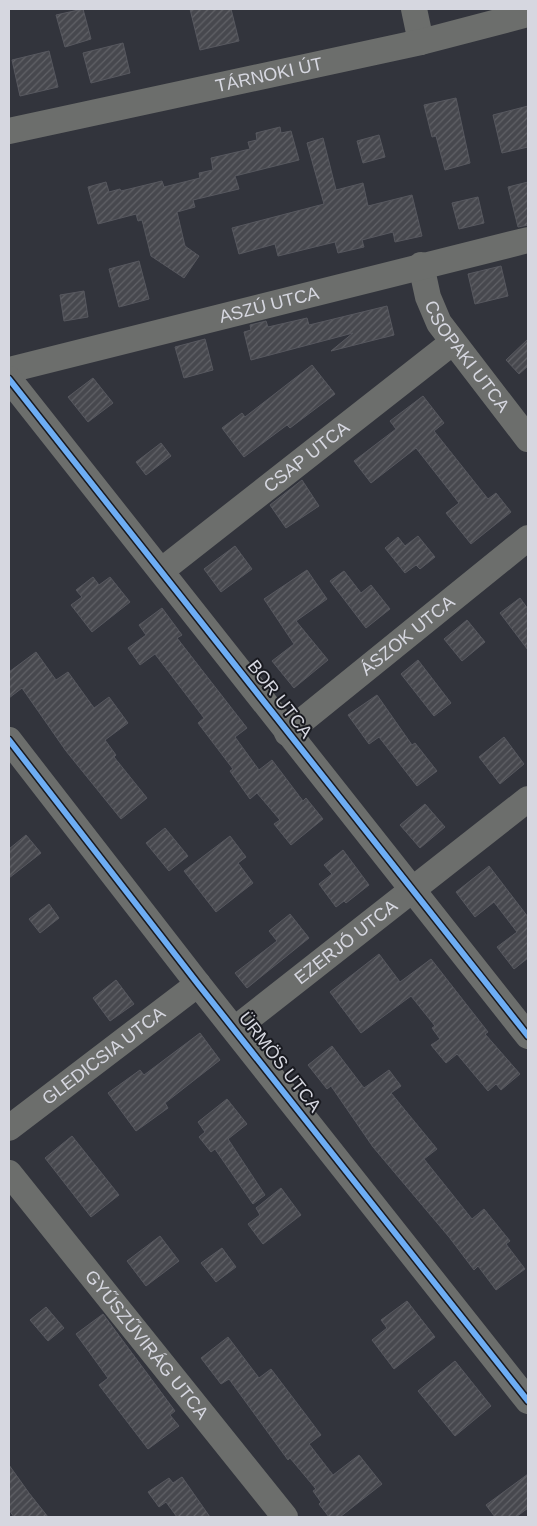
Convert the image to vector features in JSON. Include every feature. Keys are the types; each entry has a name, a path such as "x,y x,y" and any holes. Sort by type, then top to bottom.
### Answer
{"street":[{"path":"414,9 421,42"},
{"name":"TÁRNOKI ÚT","path":"9,131 421,42 528,14"},
{"name":"ASZÚ UTCA","path":"9,370 528,240"},
{"name":"CSOPAKI UTCA","path":"422,266 428,297 439,323 528,439"},
{"name":"CSAP UTCA","path":"161,571 453,342"},
{"name":"BOR UTCA","path":"9,379 528,1036"},
{"name":"ÁSZOK UTCA","path":"287,733 528,538"},
{"name":"ÜRMÖS UTCA","path":"9,740 198,984 528,1401"},
{"name":"EZERJÓ UTCA","path":"235,1029 528,800"},
{"name":"GLEDICSIA UTCA","path":"9,1128 198,984"},
{"name":"GYŰSZŰVIRÁG UTCA","path":"9,1173 286,1517"}],"building":[{"path":"83,9 91,39 65,47 56,15"},
{"path":"190,9 231,9 239,41 200,50"},
{"path":"123,43 130,73 91,83 83,53"},
{"path":"49,51 58,87 20,96 12,60"},
{"path":"456,98 470,163 445,170 436,136 432,137 424,105"},
{"path":"528,106 528,147 502,153 493,115"},
{"path":"280,127 281,133 291,131 299,160 235,176 239,189 193,200 195,207 177,212 185,246 199,256 184,278 151,256 142,220 138,221 136,214 98,224 88,187 106,182 109,192 162,181 164,187 200,178 199,173 213,170 211,158 250,149 248,142 257,140 256,133"},
{"path":"379,135 385,157 363,163 357,141"},
{"path":"323,138 336,190 363,183 368,206 412,195 422,236 395,242 393,232 362,240 364,247 338,253 335,242 278,256 275,244 239,254 232,228 324,204 307,143"},
{"path":"528,182 528,225 518,227 508,187"},
{"path":"478,197 484,223 459,229 452,203"},
{"path":"139,261 149,299 119,307 109,269"},
{"path":"501,266 508,296 475,304 468,274"},
{"path":"84,291 88,317 64,321 60,295"},
{"path":"387,306 394,335 331,351 353,333 251,360 244,332 251,330 250,325 266,321 268,327 307,318 309,325"},
{"path":"205,339 213,370 184,378 175,347"},
{"path":"528,339 528,366 519,374 506,360"},
{"path":"312,365 335,394 290,428 287,425 244,457 222,428 242,413 245,417"},
{"path":"93,378 113,403 88,422 68,397"},
{"path":"423,396 444,423 434,431 488,499 496,493 511,512 471,544 446,513 459,503 416,448 371,483 354,461 396,429 390,421"},
{"path":"161,443 171,456 146,475 136,462"},
{"path":"302,480 319,506 286,528 270,505"},
{"path":"418,536 435,557 420,569 416,565 405,573 385,548 398,537 405,546"},
{"path":"235,546 252,569 221,592 204,569"},
{"path":"307,570 327,599 296,621 328,660 294,688 272,661 294,644 264,599"},
{"path":"344,571 361,593 371,585 390,609 366,628 330,581"},
{"path":"93,577 99,585 110,577 130,602 92,632 71,605 82,597 76,590"},
{"path":"520,598 528,609 528,650 500,613"},
{"path":"162,608 182,635 177,638 247,728 235,737 259,770 272,760 303,801 306,798 323,819 291,845 274,824 280,820 257,793 250,799 230,771 233,769 198,723 204,718 155,654 140,665 128,648 146,635 139,625"},
{"path":"467,620 485,642 462,661 444,639"},
{"path":"36,652 56,680 68,672 94,708 109,697 128,723 105,740 116,755 114,757 147,798 121,819 66,751 22,688 9,698 9,672"},
{"path":"418,660 451,703 434,716 401,674"},
{"path":"377,695 412,745 415,743 437,771 417,786 379,737 369,744 348,715"},
{"path":"504,737 524,764 500,784 479,757"},
{"path":"425,804 445,827 420,848 400,825"},
{"path":"165,828 188,856 169,871 146,843"},
{"path":"26,835 41,853 9,878 9,849"},
{"path":"230,836 246,857 238,863 253,883 216,912 184,871"},
{"path":"343,850 369,885 346,903 344,901 336,907 319,884 332,874 324,865"},
{"path":"489,866 528,917 528,958 514,969 497,947 517,932 494,902 475,917 456,892"},
{"path":"49,904 59,918 40,933 29,919"},
{"path":"290,914 309,938 247,988 235,973 277,941 269,931"},
{"path":"379,954 400,982 431,959 488,1032 485,1034 520,1074 501,1090 496,1084 488,1091 457,1054 446,1063 431,1045 440,1039 432,1028 435,1026 411,996 361,1033 330,992"},
{"path":"116,980 134,1004 110,1021 93,998"},
{"path":"200,1033 220,1060 165,1103 168,1108 136,1131 108,1093 140,1070 144,1075"},
{"path":"332,1046 364,1088 389,1070 401,1086 391,1093 437,1149 424,1159 472,1219 484,1209 510,1241 506,1244 525,1269 496,1290 478,1266 474,1270 449,1237 373,1147 331,1086 327,1089 308,1065"},
{"path":"227,1099 247,1124 228,1139 265,1195 253,1204 215,1149 211,1152 199,1137 205,1132 198,1122"},
{"path":"72,1136 119,1195 91,1217 45,1158"},
{"path":"281,1188 301,1215 263,1244 248,1224 260,1215 256,1208"},
{"path":"160,1236 179,1261 146,1286 127,1261"},
{"path":"222,1248 236,1267 216,1282 201,1263"},
{"path":"407,1301 435,1337 394,1369 372,1340 387,1328 381,1320"},
{"path":"46,1307 64,1328 48,1341 30,1320"},
{"path":"103,1314 175,1411 170,1415 179,1426 148,1449 99,1385 108,1378 76,1334"},
{"path":"228,1337 259,1378 271,1369 306,1415 321,1435 309,1444 333,1475 359,1455 382,1484 340,1517 329,1517 319,1504 321,1502 313,1491 316,1489 290,1458 288,1460 229,1379 221,1384 201,1358"},
{"path":"455,1361 491,1406 455,1436 418,1391"},
{"path":"9,1465 48,1517 14,1517 9,1510"},
{"path":"528,1474 528,1508 516,1517 495,1517 486,1505"},
{"path":"182,1477 210,1517 177,1517 166,1502 159,1507 148,1492 169,1478 173,1483"}],"cycle path":[{"path":"9,379 528,1036"},
{"path":"9,740 198,984 528,1401"}]}
